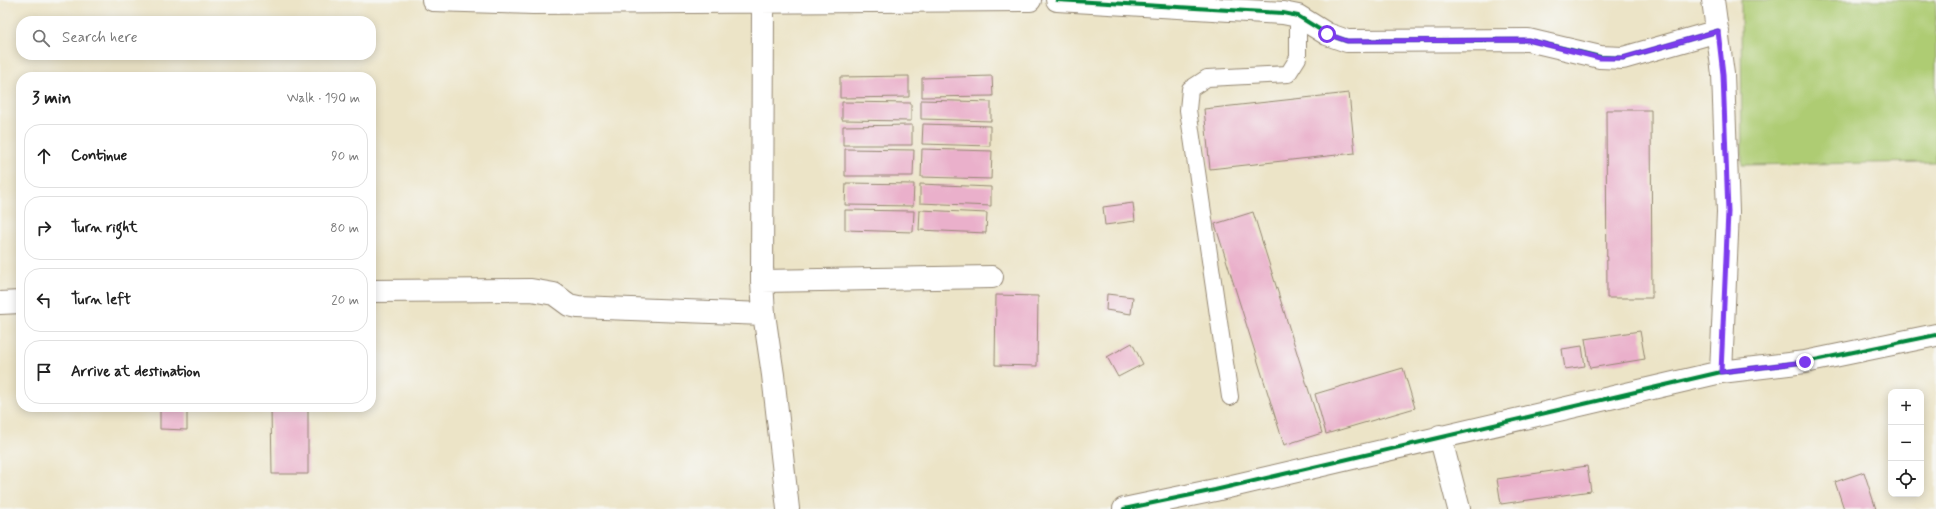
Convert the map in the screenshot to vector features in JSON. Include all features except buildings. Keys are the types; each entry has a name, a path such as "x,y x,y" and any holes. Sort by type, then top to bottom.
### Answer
{"street":[{"path":"433,0 533,3 1030,0"},
{"path":"1057,0 1283,13 1298,16 1327,34 1347,41 1528,40 1600,58 1623,58 1718,31"},
{"path":"1713,0 1723,74 1728,212 1721,372"},
{"path":"763,1 762,282 764,314 773,375 788,509"},
{"path":"762,282 992,277"},
{"path":"376,292 531,290 545,291 554,294 569,304 578,307 764,314"},
{"path":"0,303 16,302"},
{"path":"1124,509 1215,490 1440,436 1721,372 1805,362 1936,335"},
{"path":"1440,436 1459,509"}],"lane":[{"path":"1230,397 1188,110 1190,90 1207,78 1288,74 1298,58 1298,16"}],"green space":[{"path":"1741,0 1936,0 1936,162 1742,165"}],"cycle path":[{"path":"1057,0 1283,13 1298,16 1327,34 1347,41 1528,40 1600,57 1623,58 1718,31"},
{"path":"1124,509 1215,490 1721,372 1805,362 1936,335"}],"route":[{"path":"1327,34 1347,41 1528,40 1543,42 1600,58 1623,58 1718,31 1723,74 1728,212 1721,372 1805,362"}]}
